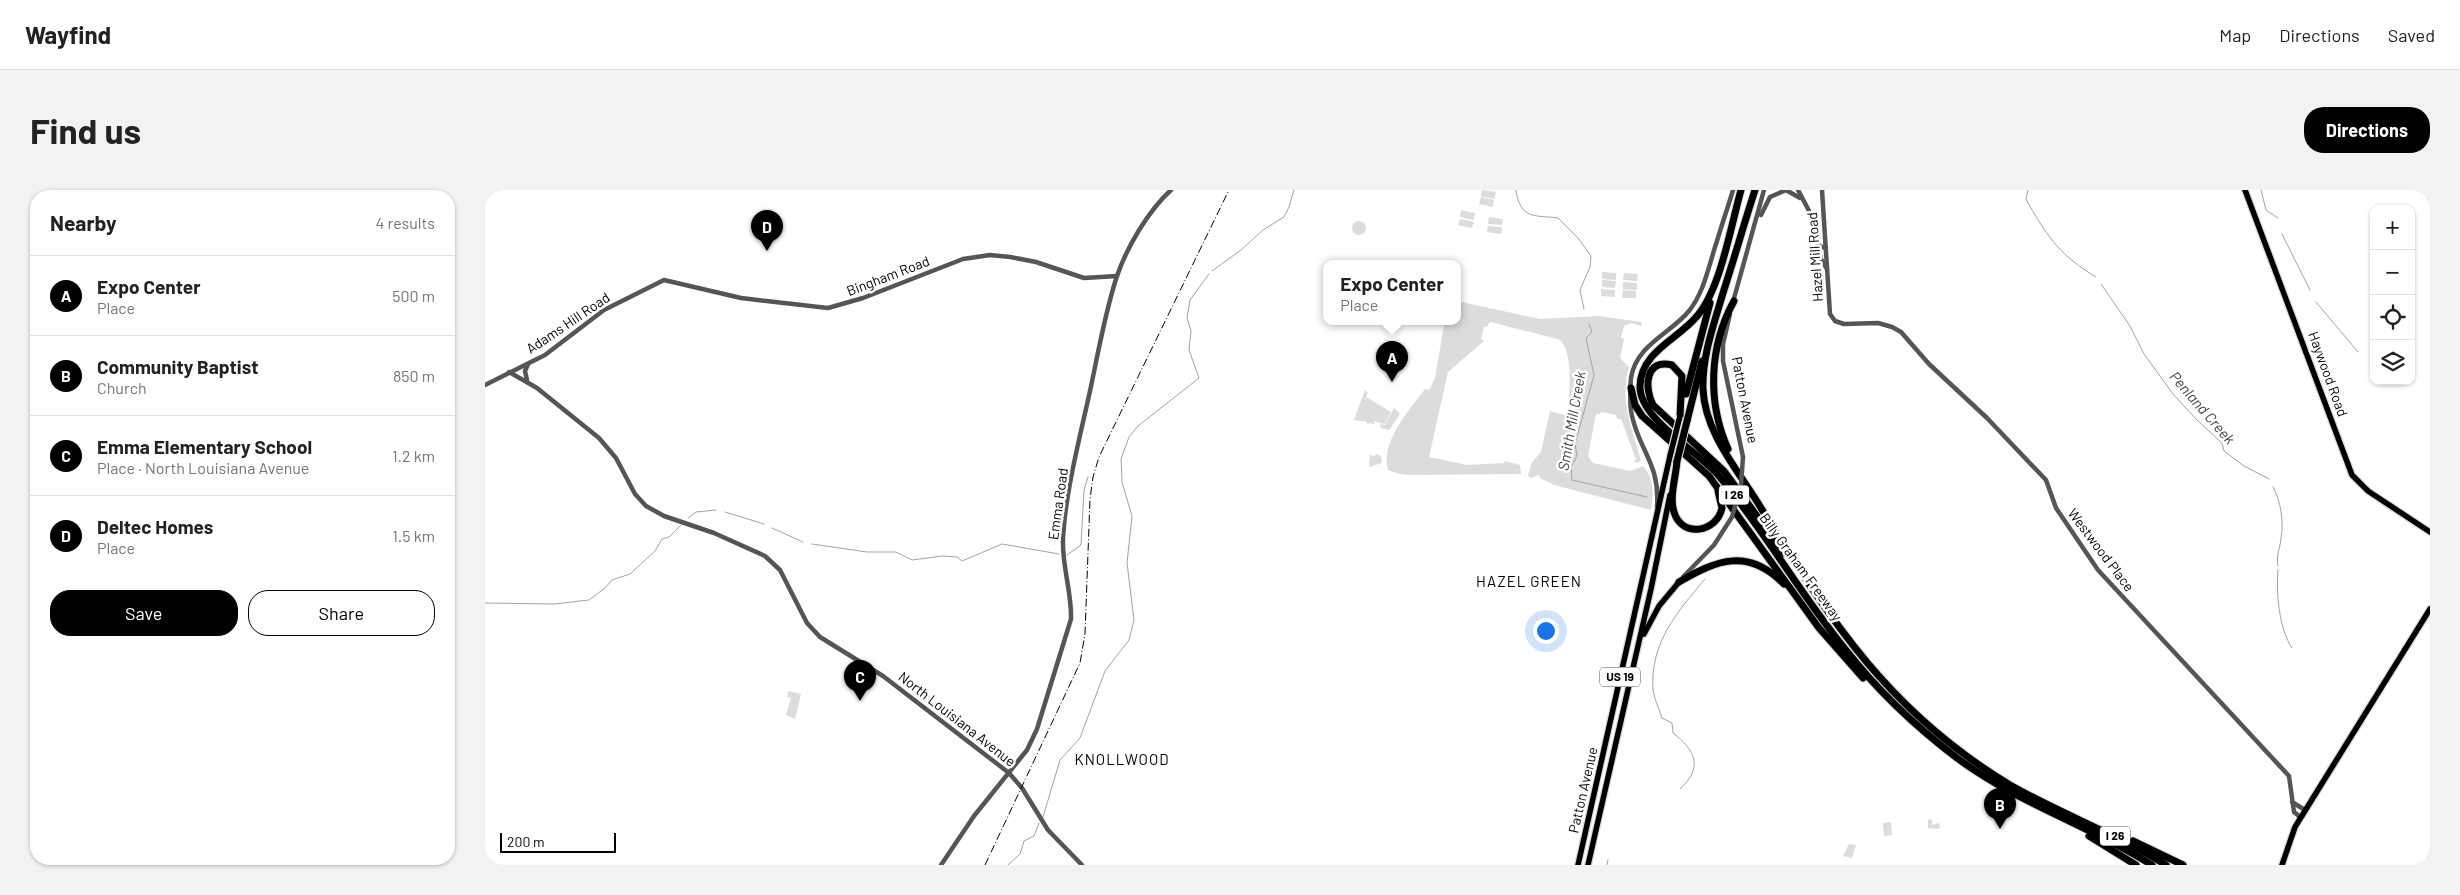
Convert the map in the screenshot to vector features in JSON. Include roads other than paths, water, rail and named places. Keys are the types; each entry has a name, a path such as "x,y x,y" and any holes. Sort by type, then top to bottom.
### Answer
{"highway":[{"name":"Billy Graham Freeway","path":"1741,190 1713,288 1698,316 1647,361 1640,383 1642,399 1654,416 1720,477 1845,649 1901,710 1959,759 1998,785 2152,865"},
{"name":"Billy Graham Freeway","path":"1755,190 1710,336 1703,378 1705,406 1716,437 1797,568 1852,646 1909,709 1986,769 2061,811 2131,844 2165,865"},
{"name":"Patton Avenue","path":"1680,416 1713,288"},
{"path":"1731,459 1716,415 1713,378 1719,344 1734,301"},
{"name":"Patton Avenue","path":"1677,461 1710,336"},
{"path":"1680,416 1682,376 1672,365 1659,365 1651,370 1647,379 1647,392 1653,405 1724,471 1792,566 1797,568"},
{"path":"1631,388 1635,405 1642,416 1705,472 1719,488 1819,628 1891,706 1901,710"},
{"path":"1677,461 1673,511 1682,524 1694,530 1711,525 1720,516 1722,508 1720,494 1705,472"},
{"path":"1679,582 1707,566 1726,562 1746,561 1774,576 1801,602"},
{"path":"2061,811 2084,818 2183,865"},
{"path":"2053,815 2057,820 2092,838 2136,865"}],"main road":[{"name":"Haywood Road","path":"2245,190 2352,475 2368,491 2430,532"},
{"name":"Patton Avenue","path":"1578,865 1680,416"},
{"name":"Patton Avenue","path":"1589,865 1638,648 1677,461"},
{"name":"Patton Avenue","path":"1638,648 1656,610 1679,582"},
{"path":"2282,865 2291,836 2300,817 2430,609"}],"street":[{"name":"Emma Road","path":"941,865 974,816 1027,750 1037,729 1069,633 1072,608 1064,560 1065,524 1079,445 1117,276 1145,223 1171,190"},
{"name":"Patton Avenue","path":"1656,516 1657,481 1632,417 1631,388 1634,367 1640,356 1681,320 1695,301 1703,286 1733,190"},
{"name":"Patton Avenue","path":"1679,582 1714,545 1731,517 1741,485 1743,457 1723,361 1723,344 1764,190"},
{"path":"1756,223 1770,197 1786,190 1791,191 1802,200"},
{"path":"1798,190 1816,224 1821,259 1827,270"},
{"name":"Hazel Mill Road","path":"1822,190 1830,314 1835,321"},
{"path":"1818,245 1826,248"},
{"name":"Bingham Road","path":"664,280 741,298 828,308 862,299 963,259 976,256 990,255 1035,262 1084,278 1117,276"},
{"name":"Adams Hill Road","path":"485,385 552,350 603,310 664,280"},
{"name":"Westwood Place","path":"1835,321 1844,324 1878,323 1892,326 1901,332 1929,364 1963,394 2046,480 2056,508 2098,570 2289,776 2292,802"},
{"path":"528,363 525,376 531,384"},
{"name":"North Louisiana Avenue","path":"509,372 531,384 592,431 619,462 635,494 645,506 664,516 714,533 765,556 781,570 807,623 820,637 883,676 1009,773 1023,790 1048,830 1082,865"},
{"path":"2292,802 2305,810"},
{"path":"2292,802 2294,812 2300,817"}],"waterway":[{"path":"1212,271 1241,250 1263,230 1284,217 1294,190"},
{"name":"Smith Mill Creek","path":"1516,190 1518,200 1525,211 1536,216 1558,218 1578,238 1591,256 1590,267 1580,290 1584,309"},
{"name":"Penland Creek","path":"2028,190 2026,199 2036,217 2057,246 2073,261 2096,277"},
{"path":"2261,190 2266,210 2278,218"},
{"path":"2282,234 2310,290"},
{"path":"1043,817 1060,760 1080,738 1105,671 1129,640 1134,620 1127,563 1132,516 1122,482 1121,459 1129,437 1138,426 1199,378 1189,350 1191,331 1187,318 1190,300 1209,274"},
{"name":"Penland Creek","path":"2101,284 2130,326 2144,354 2173,394 2222,443 2224,451 2244,466 2269,479"},
{"path":"2316,302 2358,352"},
{"name":"Smith Mill Creek","path":"1589,324 1592,332 1586,338 1594,375 1575,444 1577,456 1571,467 1572,480 1647,497"},
{"path":"1067,555 1081,545 1084,490 1088,477"},
{"name":"Penland Creek","path":"2273,487 2280,505 2282,518 2281,542 2277,558 2278,566"},
{"path":"688,518 696,512 716,510"},
{"path":"725,512 764,524"},
{"path":"485,603 554,604 589,600 612,580 630,574 655,551 662,539 669,537 681,525"},
{"path":"772,528 803,542"},
{"path":"812,544 867,552 896,552 912,560 942,556 957,557 962,561 1002,544 1059,554"},
{"name":"Penland Creek","path":"2278,570 2279,610 2284,631 2292,648"},
{"name":"Smith Mill Creek","path":"1680,789 1692,773 1694,759 1687,746 1673,733 1672,723 1662,718 1655,700 1653,672 1656,657 1667,629 1705,579"},
{"path":"1008,865 1020,854 1024,841 1034,836 1039,823"},
{"name":"Smith Mill Creek","path":"1607,865 1608,860"}],"railway":[{"path":"985,865 1080,663 1085,634 1090,499 1093,477 1099,457 1229,190"}],"place":[{"name":"Deltec Homes","path":"767,251"},
{"name":"Expo Center","path":"1392,382"},
{"name":"Emma Elementary School","path":"860,701"},
{"name":"Community Baptist","path":"2000,829"}],"district":[{"name":"HAZEL GREEN","path":"1529,582"},
{"name":"KNOLLWOOD","path":"1122,760"}]}
